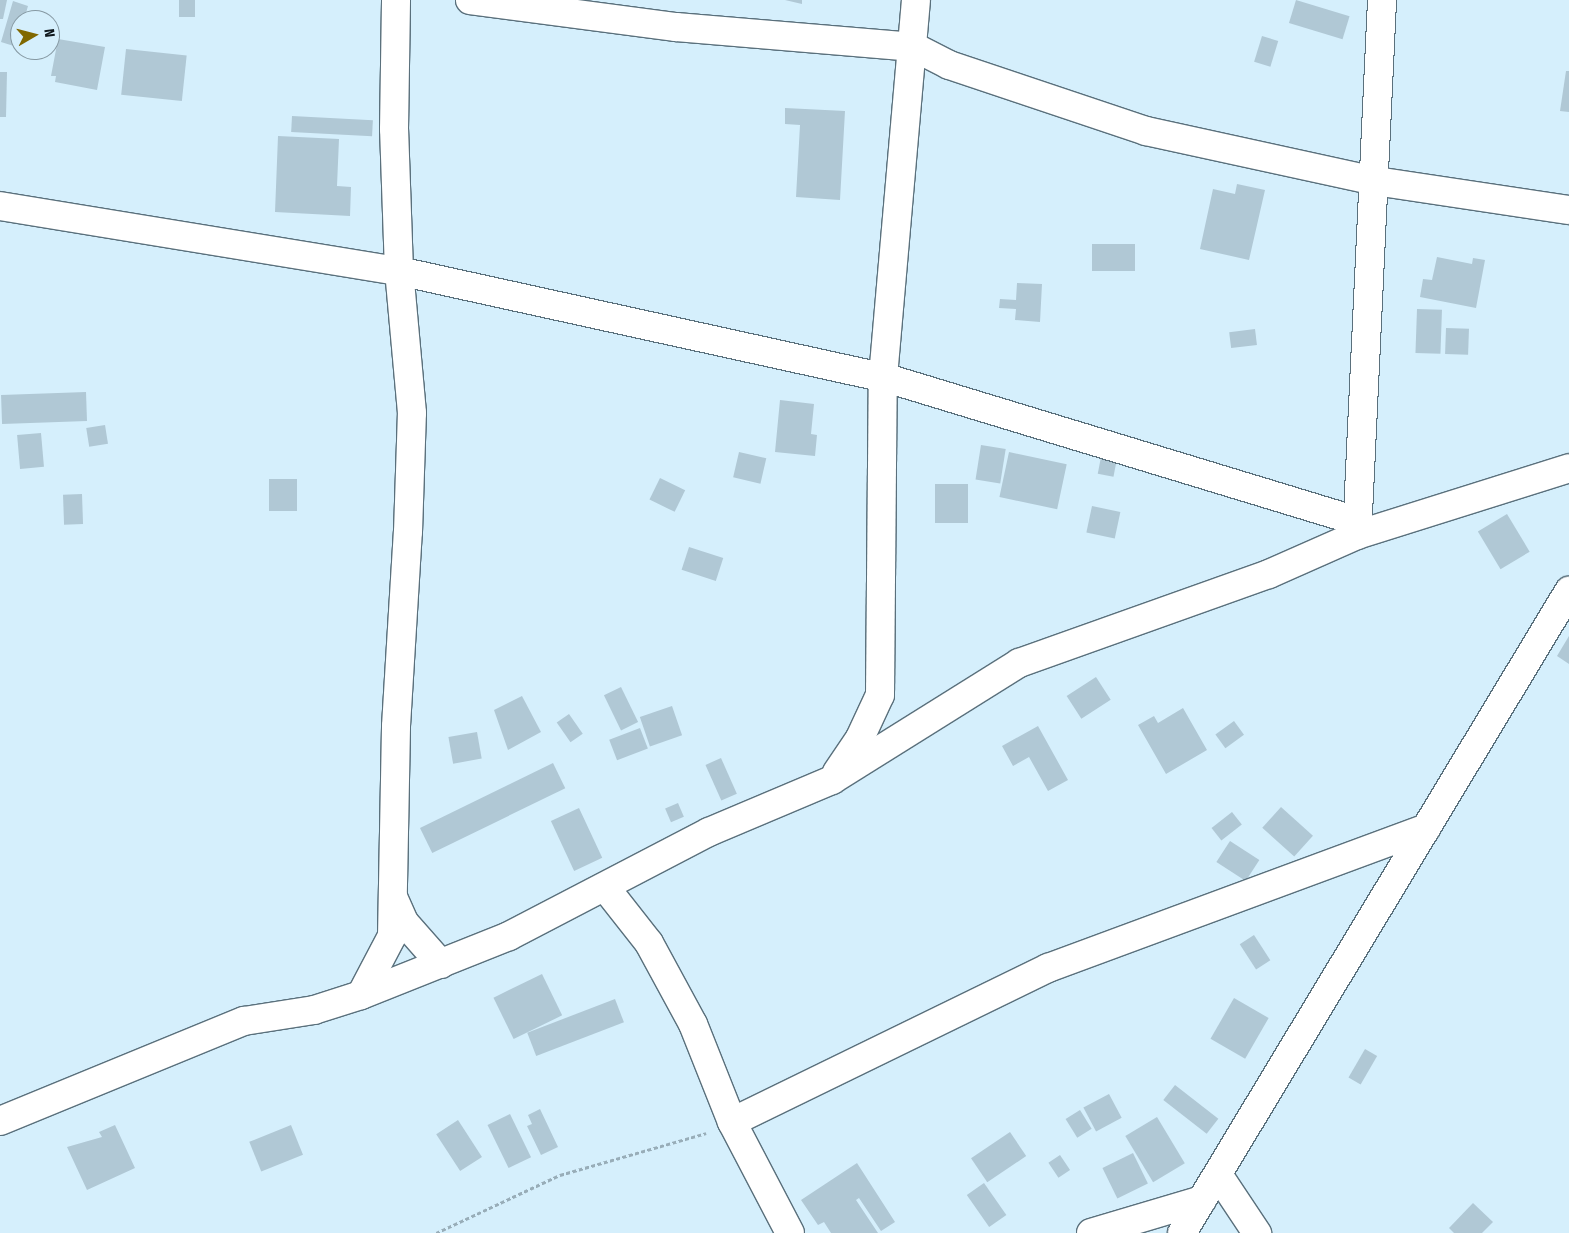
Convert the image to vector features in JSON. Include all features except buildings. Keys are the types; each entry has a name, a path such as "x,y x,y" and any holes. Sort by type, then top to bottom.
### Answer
{"street":[{"path":"361,995 392,936 392,893 412,413 399,271 396,0"},
{"path":"470,0 676,27 914,47 949,64 1146,131 1375,181 1569,210"},
{"path":"832,780 860,738 880,695 883,377 914,47 916,0"},
{"path":"1357,528 1375,181 1382,0"},
{"path":"0,206 135,232 399,271 883,377 1357,528"},
{"path":"0,1121 244,1022 314,1010 361,995 509,936 709,832 832,780 1020,663 1269,574 1357,528 1569,468"},
{"path":"1182,1233 1202,1200 1220,1176 1569,591"},
{"path":"732,1122 1048,968 1426,828"},
{"path":"605,886 649,943 689,1016 732,1122 790,1233"},
{"path":"392,893 404,922 441,964"},
{"path":"1220,1176 1256,1233"},
{"path":"1091,1233 1202,1200"}],"path":[{"path":"436,1233 560,1175 688,1141 732,1122"}]}
